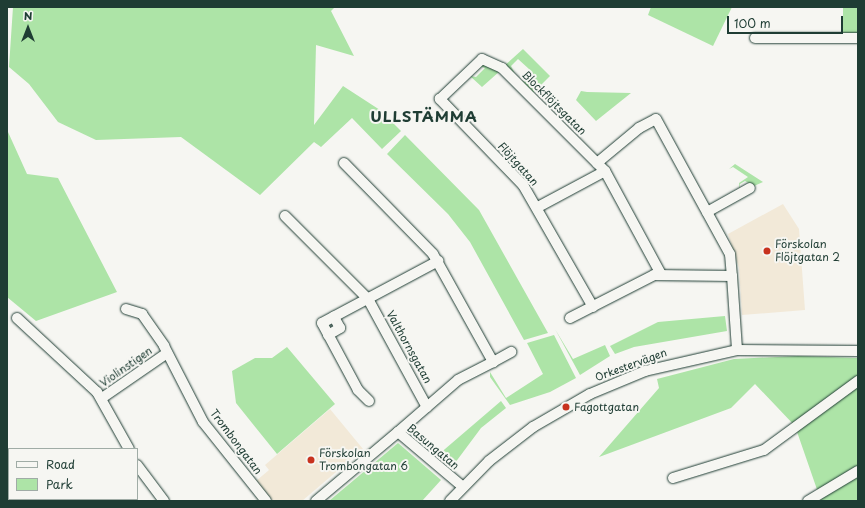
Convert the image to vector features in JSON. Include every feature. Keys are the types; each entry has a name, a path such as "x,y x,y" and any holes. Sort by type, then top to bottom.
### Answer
{"street":[{"path":"755,38 858,38"},
{"name":"Blockflöjtsgatan","path":"482,59 508,73 605,171 662,274"},
{"name":"Flöjtgatan","path":"482,59 440,99 523,185 538,207 593,307"},
{"path":"597,163 639,128 656,119 730,254 737,350"},
{"path":"344,163 438,261 493,362"},
{"path":"538,207 605,171"},
{"path":"707,212 750,188"},
{"name":"Valthornsgatan","path":"285,216 368,299 427,406"},
{"path":"368,402 358,390 322,323 438,261"},
{"path":"570,318 651,275 732,276"},
{"name":"Violinstigen","path":"17,318 64,358 102,398 167,353 142,314 126,309"},
{"name":"Orkestervägen","path":"450,501 462,486 519,437 590,394 666,364 737,350 858,351"},
{"path":"398,432 458,380 511,352"},
{"name":"Trombongatan","path":"167,353 203,422 266,501"},
{"path":"673,478 764,450 858,381"},
{"path":"102,398 128,448"},
{"name":"Basungatan","path":"316,501 398,432 462,486"},
{"path":"138,466 164,501"},
{"path":"808,501 858,471"}],"shaded area":[{"name":"Förskolan Flöjtgatan 2","path":"783,204 799,229 805,310 742,315 739,268 728,234"},
{"name":"Förskolan Trombongatan 6","path":"330,409 363,449 302,501 273,501 256,481 269,470 265,465"}],"green space":[{"path":"13,7 335,7 331,11 354,56 316,45 314,125 343,86 380,110 401,131 382,149 352,118 321,147 314,142 260,195 181,137 96,140 58,122 29,84 9,67"},
{"path":"651,7 732,7 713,46 648,15"},
{"path":"843,7 858,7 858,35 843,35"},
{"path":"523,49 550,76 532,94 519,79 525,82 533,74 529,69 518,59 511,66 515,74 504,66"},
{"path":"483,64 500,71 482,87 470,76 476,77 485,68 479,66"},
{"path":"581,91 631,93 596,121 576,100"},
{"path":"8,132 27,174 58,178 117,292 36,321 7,297"},
{"path":"405,135 479,210 548,333 524,340 470,242 448,214 387,154"},
{"path":"735,164 763,182 754,186 745,181 740,184 740,190 739,183 748,177 733,167 729,169"},
{"path":"725,316 727,331 634,347 615,354 610,346 658,322"},
{"path":"555,329 573,359 605,345 610,356 580,375"},
{"path":"554,335 576,378 550,392 510,405 490,377 490,372 506,398 543,374 527,343"},
{"path":"287,347 335,404 277,454 236,403 232,371 255,358 272,358"},
{"path":"798,356 858,358 858,501 821,501 795,426 755,384 731,408 599,457 659,388 657,379 734,359"},
{"path":"501,401 506,408 481,428 452,467 438,455"},
{"path":"398,443 441,480 422,501 329,501"}],"place":[{"name":"Förskolan Flöjtgatan 2","path":"767,251"},
{"name":"Fagottgatan","path":"566,407"},
{"name":"Förskolan Trombongatan 6","path":"311,460"}],"district":[{"name":"ULLSTÄMMA","path":"424,116"}]}
